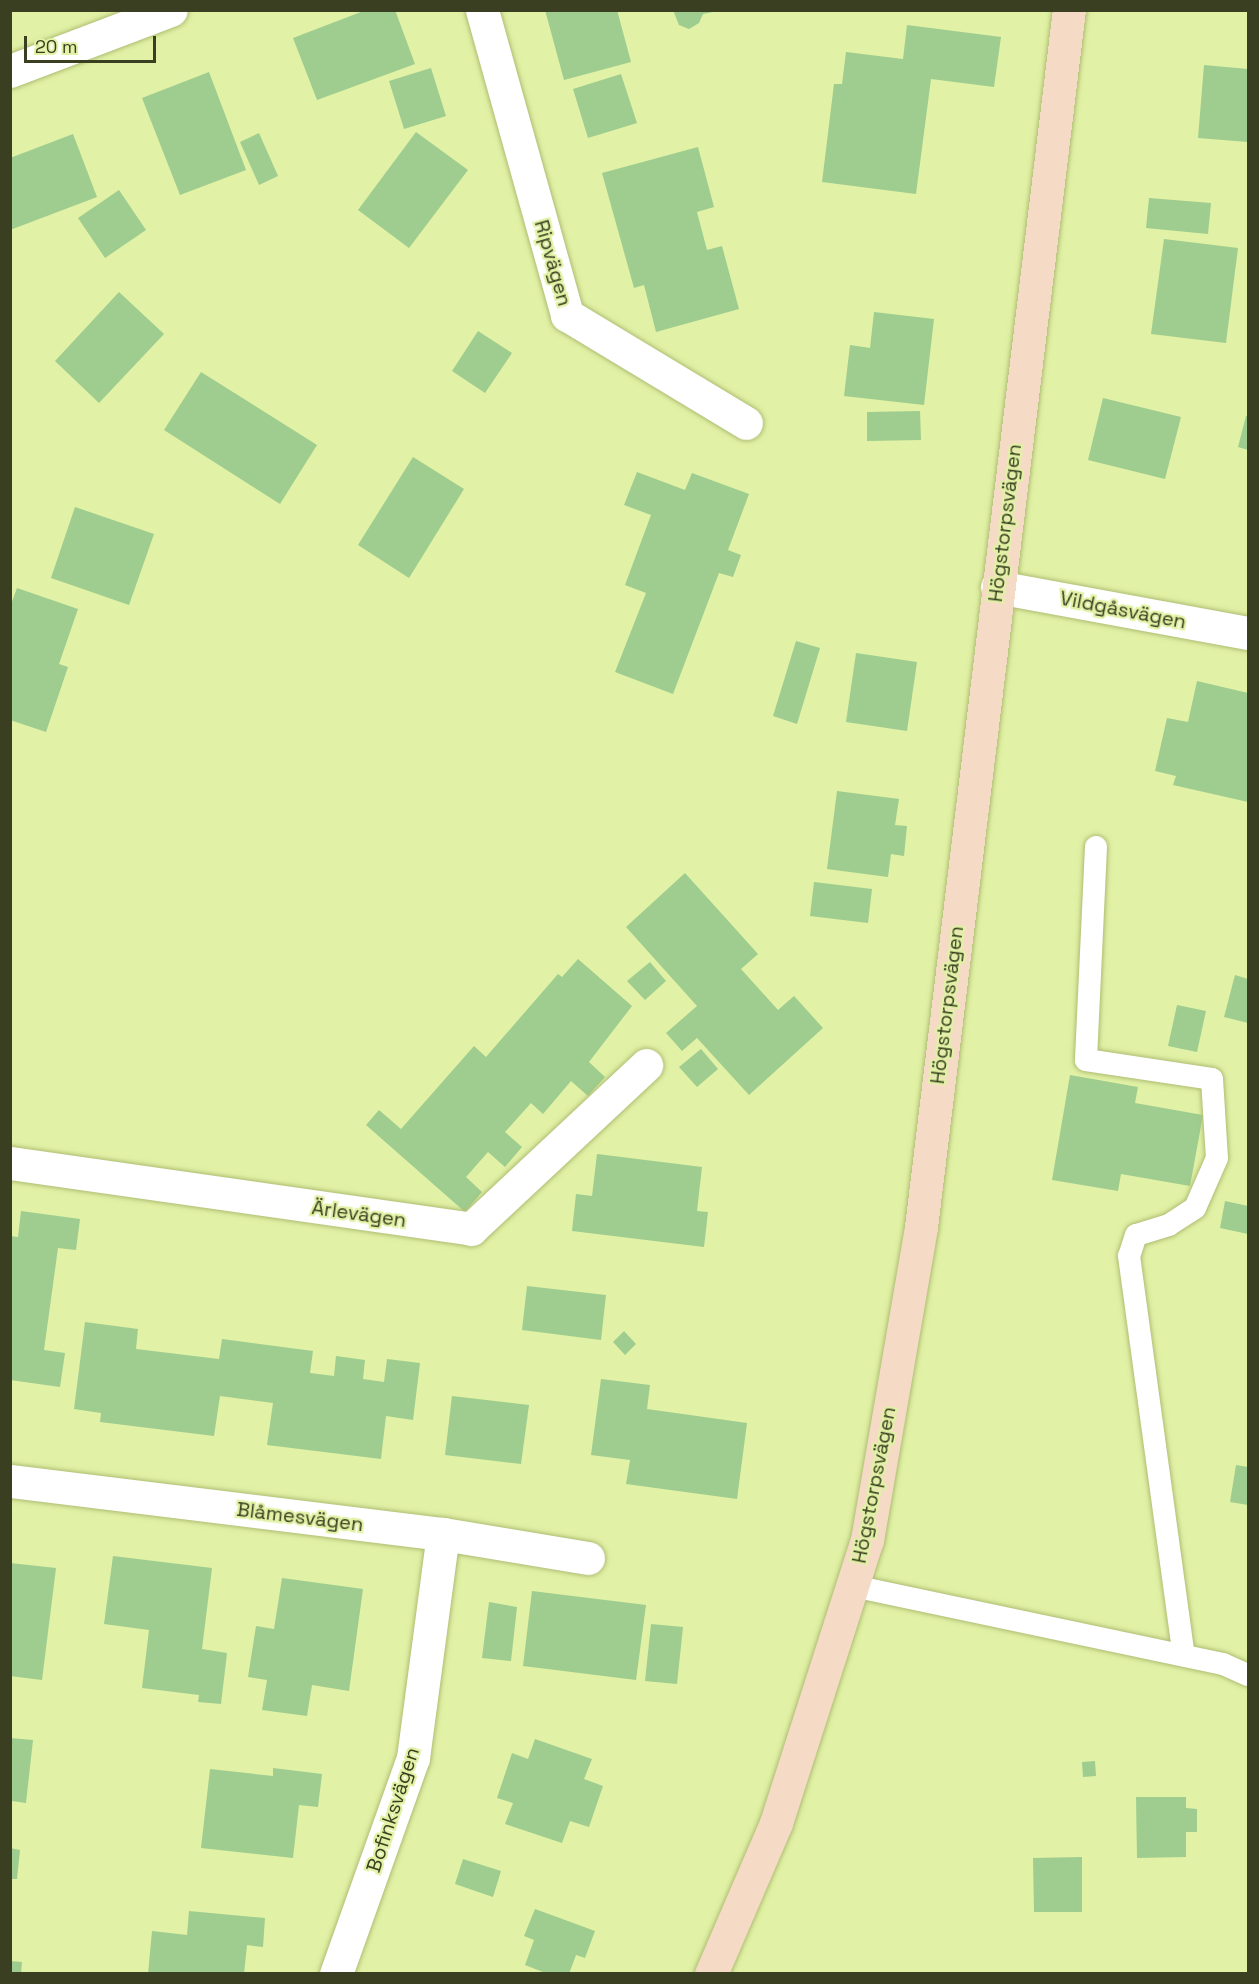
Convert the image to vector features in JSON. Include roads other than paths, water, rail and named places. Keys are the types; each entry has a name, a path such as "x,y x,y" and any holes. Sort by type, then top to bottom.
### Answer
{"street":[{"path":"10,70 171,10"},
{"name":"Ripvägen","path":"482,10 567,315 746,423"},
{"name":"Högstorpsvägen","path":"711,1974 776,1823 867,1540 921,1227 1069,10"},
{"name":"Vildgåsvägen","path":"997,588 1248,633"},
{"name":"Ärlevägen","path":"10,1163 471,1229 646,1065"},
{"name":"Blåmesvägen","path":"10,1481 443,1534 588,1558"},
{"name":"Bofinksvägen","path":"336,1974 414,1758 443,1534"}],"lane":[{"path":"1096,847 1086,1060 1212,1079 1217,1158 1195,1208 1169,1225 1136,1235 1130,1256 1184,1655"},
{"path":"853,1586 1184,1655 1248,1675"}]}
